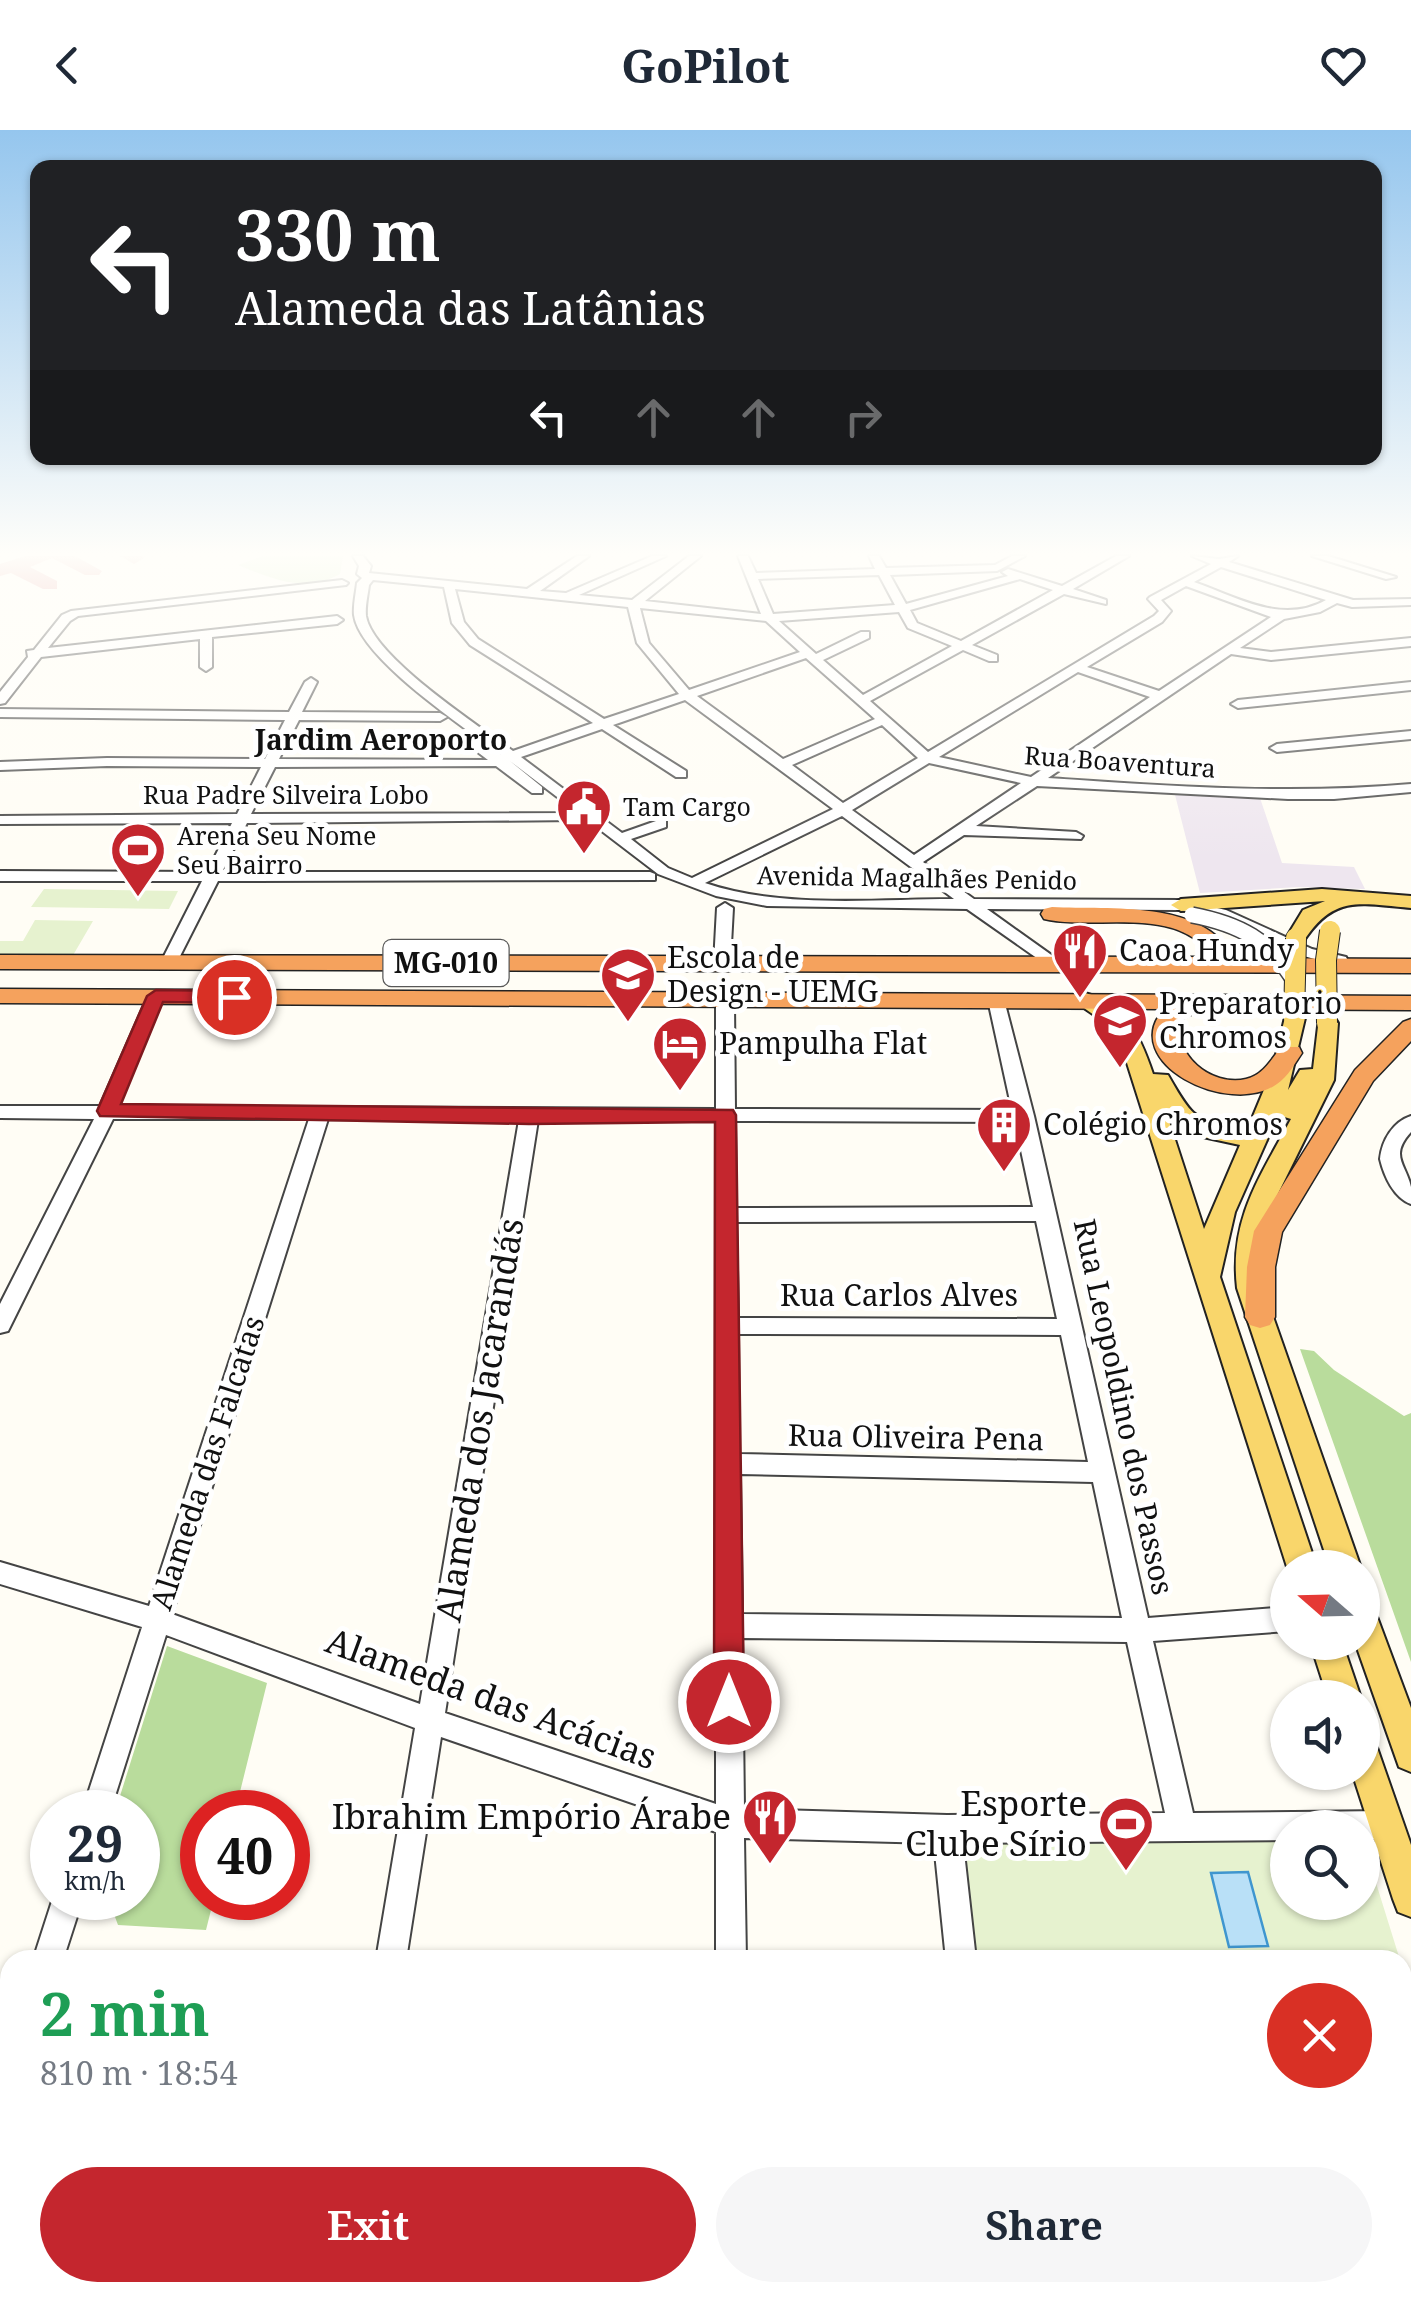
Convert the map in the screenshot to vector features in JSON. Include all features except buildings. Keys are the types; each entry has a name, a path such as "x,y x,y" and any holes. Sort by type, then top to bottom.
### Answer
{"highway":[{"path":"1052,914 1150,919 1191,928 1221,948 1224,957 1217,966"},
{"name":"MG-010","path":"0,962 1406,965"},
{"name":"MG-010","path":"0,996 1411,1003"},
{"path":"1202,1002 1180,1008 1167,1021 1172,1052 1181,1066 1201,1080 1249,1088 1268,1079 1290,1053"},
{"path":"1260,1318 1268,1231 1364,1076 1411,1026"}],"main road":[{"path":"1186,910 1305,896 1411,902"},
{"path":"1212,1286 1209,1256 1234,1178 1290,1053 1296,938 1310,914 1322,907 1373,899"},
{"path":"1340,1550 1260,1318 1248,1273 1248,1230 1323,1080 1326,944 1330,931 1340,921 1362,912 1411,911"},
{"path":"1084,1000 1111,1009 1146,1042 1170,1108 1186,1123 1237,1138"},
{"path":"1120,1019 1148,1092 1296,1550"},
{"path":"1287,1112 1326,1031"},
{"path":"1378,1660 1411,1755"},
{"path":"1375,1790 1411,1899"}],"street":[{"path":"0,686 29,657"},
{"path":"0,700 30,657"},
{"path":"206,657 206,667"},
{"name":"Avenida Magalhães Penido","path":"371,657 440,717 508,759 663,871 726,896 783,904 1052,914 1186,910"},
{"name":"Avenida Magalhães Penido","path":"387,657 573,817 650,876 676,891 725,908 784,913 1220,913 1306,952 1357,966"},
{"path":"497,657 681,774"},
{"path":"653,657 686,695 1050,963"},
{"path":"0,766 508,759 686,695 807,657"},
{"path":"813,657 928,760"},
{"path":"863,700 940,657"},
{"path":"690,884 840,811 1095,657"},
{"path":"913,862 1216,657"},
{"path":"1078,668 1157,695"},
{"path":"170,962 310,682"},
{"path":"1238,704 1411,686"},
{"path":"0,713 440,717"},
{"path":"781,765 883,720"},
{"path":"1277,748 1411,734"},
{"name":"Rua Boaventura","path":"928,760 1032,781 1362,798 1411,788"},
{"name":"Rua Padre Silveira Lobo","path":"0,820 573,817"},
{"path":"620,838 661,824"},
{"path":"960,830 1076,836"},
{"path":"0,876 650,876"},
{"path":"722,963 725,908"},
{"path":"1186,910 1255,935 1280,954 1295,982"},
{"path":"0,1325 107,1111 156,996"},
{"name":"Rua Leopoldino dos Passos","path":"998,1000 1182,1828"},
{"path":"725,1002 730,1950"},
{"path":"0,1112 1025,1116"},
{"name":"Alameda das Falcatas","path":"103,1790 320,1114"},
{"name":"Alameda dos Jacarandás","path":"393,1950 529,1117"},
{"path":"1411,1122 1394,1136 1388,1162 1397,1183 1411,1198"},
{"path":"726,1215 1047,1214"},
{"name":"Rua Carlos Alves","path":"727,1326 1072,1327"},
{"name":"Rua Oliveira Pena","path":"728,1464 1104,1472"},
{"name":"Alameda das Acácias","path":"0,1573 157,1620 431,1721 730,1823 947,1829 1387,1824"},
{"path":"728,1626 1139,1630 1270,1620"},
{"path":"947,1829 961,1950"},
{"path":"51,1950 61,1920"}],"shaded area":[{"path":"1174,791 1259,795 1282,863 1354,867 1365,889 1299,887 1200,893"}],"green space":[{"path":"44,889 178,891 169,909 31,907"},
{"path":"35,920 93,921 72,957 0,957 0,941 23,941"},
{"path":"1300,1349 1314,1351 1334,1370 1404,1416 1411,1413 1411,1662 1380,1575 1380,1550 1371,1550"},
{"path":"167,1646 267,1683 240,1790 180,1790 180,1920 208,1920 206,1930 118,1925 116,1920 160,1920 160,1790 122,1790"},
{"name":"Esporte Clube Sírio","path":"1270,1841 1270,1920 1380,1920 1380,1896 1397,1950 975,1950 961,1843"}],"water":[{"path":"1248,1872 1268,1946 1229,1947 1211,1873"}],"tunnel":[{"path":"1242,1137 1279,1126 1287,1112"}],"place":[{"name":"Tam Cargo","path":"584,856"},
{"name":"Arena Seu Nome Seu Bairro","path":"138,899"},
{"name":"Caoa Hundy","path":"1080,1000"},
{"name":"Escola de Design - UEMG","path":"628,1024"},
{"name":"Preparatorio Chromos","path":"1120,1070"},
{"name":"Pampulha Flat","path":"680,1093"},
{"name":"Colégio Chromos","path":"1004,1174"},
{"name":"Ibrahim Empório Árabe","path":"770,1866"},
{"name":"Esporte Clube Sírio","path":"1126,1873"}],"district":[{"name":"Jardim Aeroporto","path":"381,740"}],"route":[{"path":"234,997 156,996 107,1111 529,1117 726,1115 729,1702"}]}
